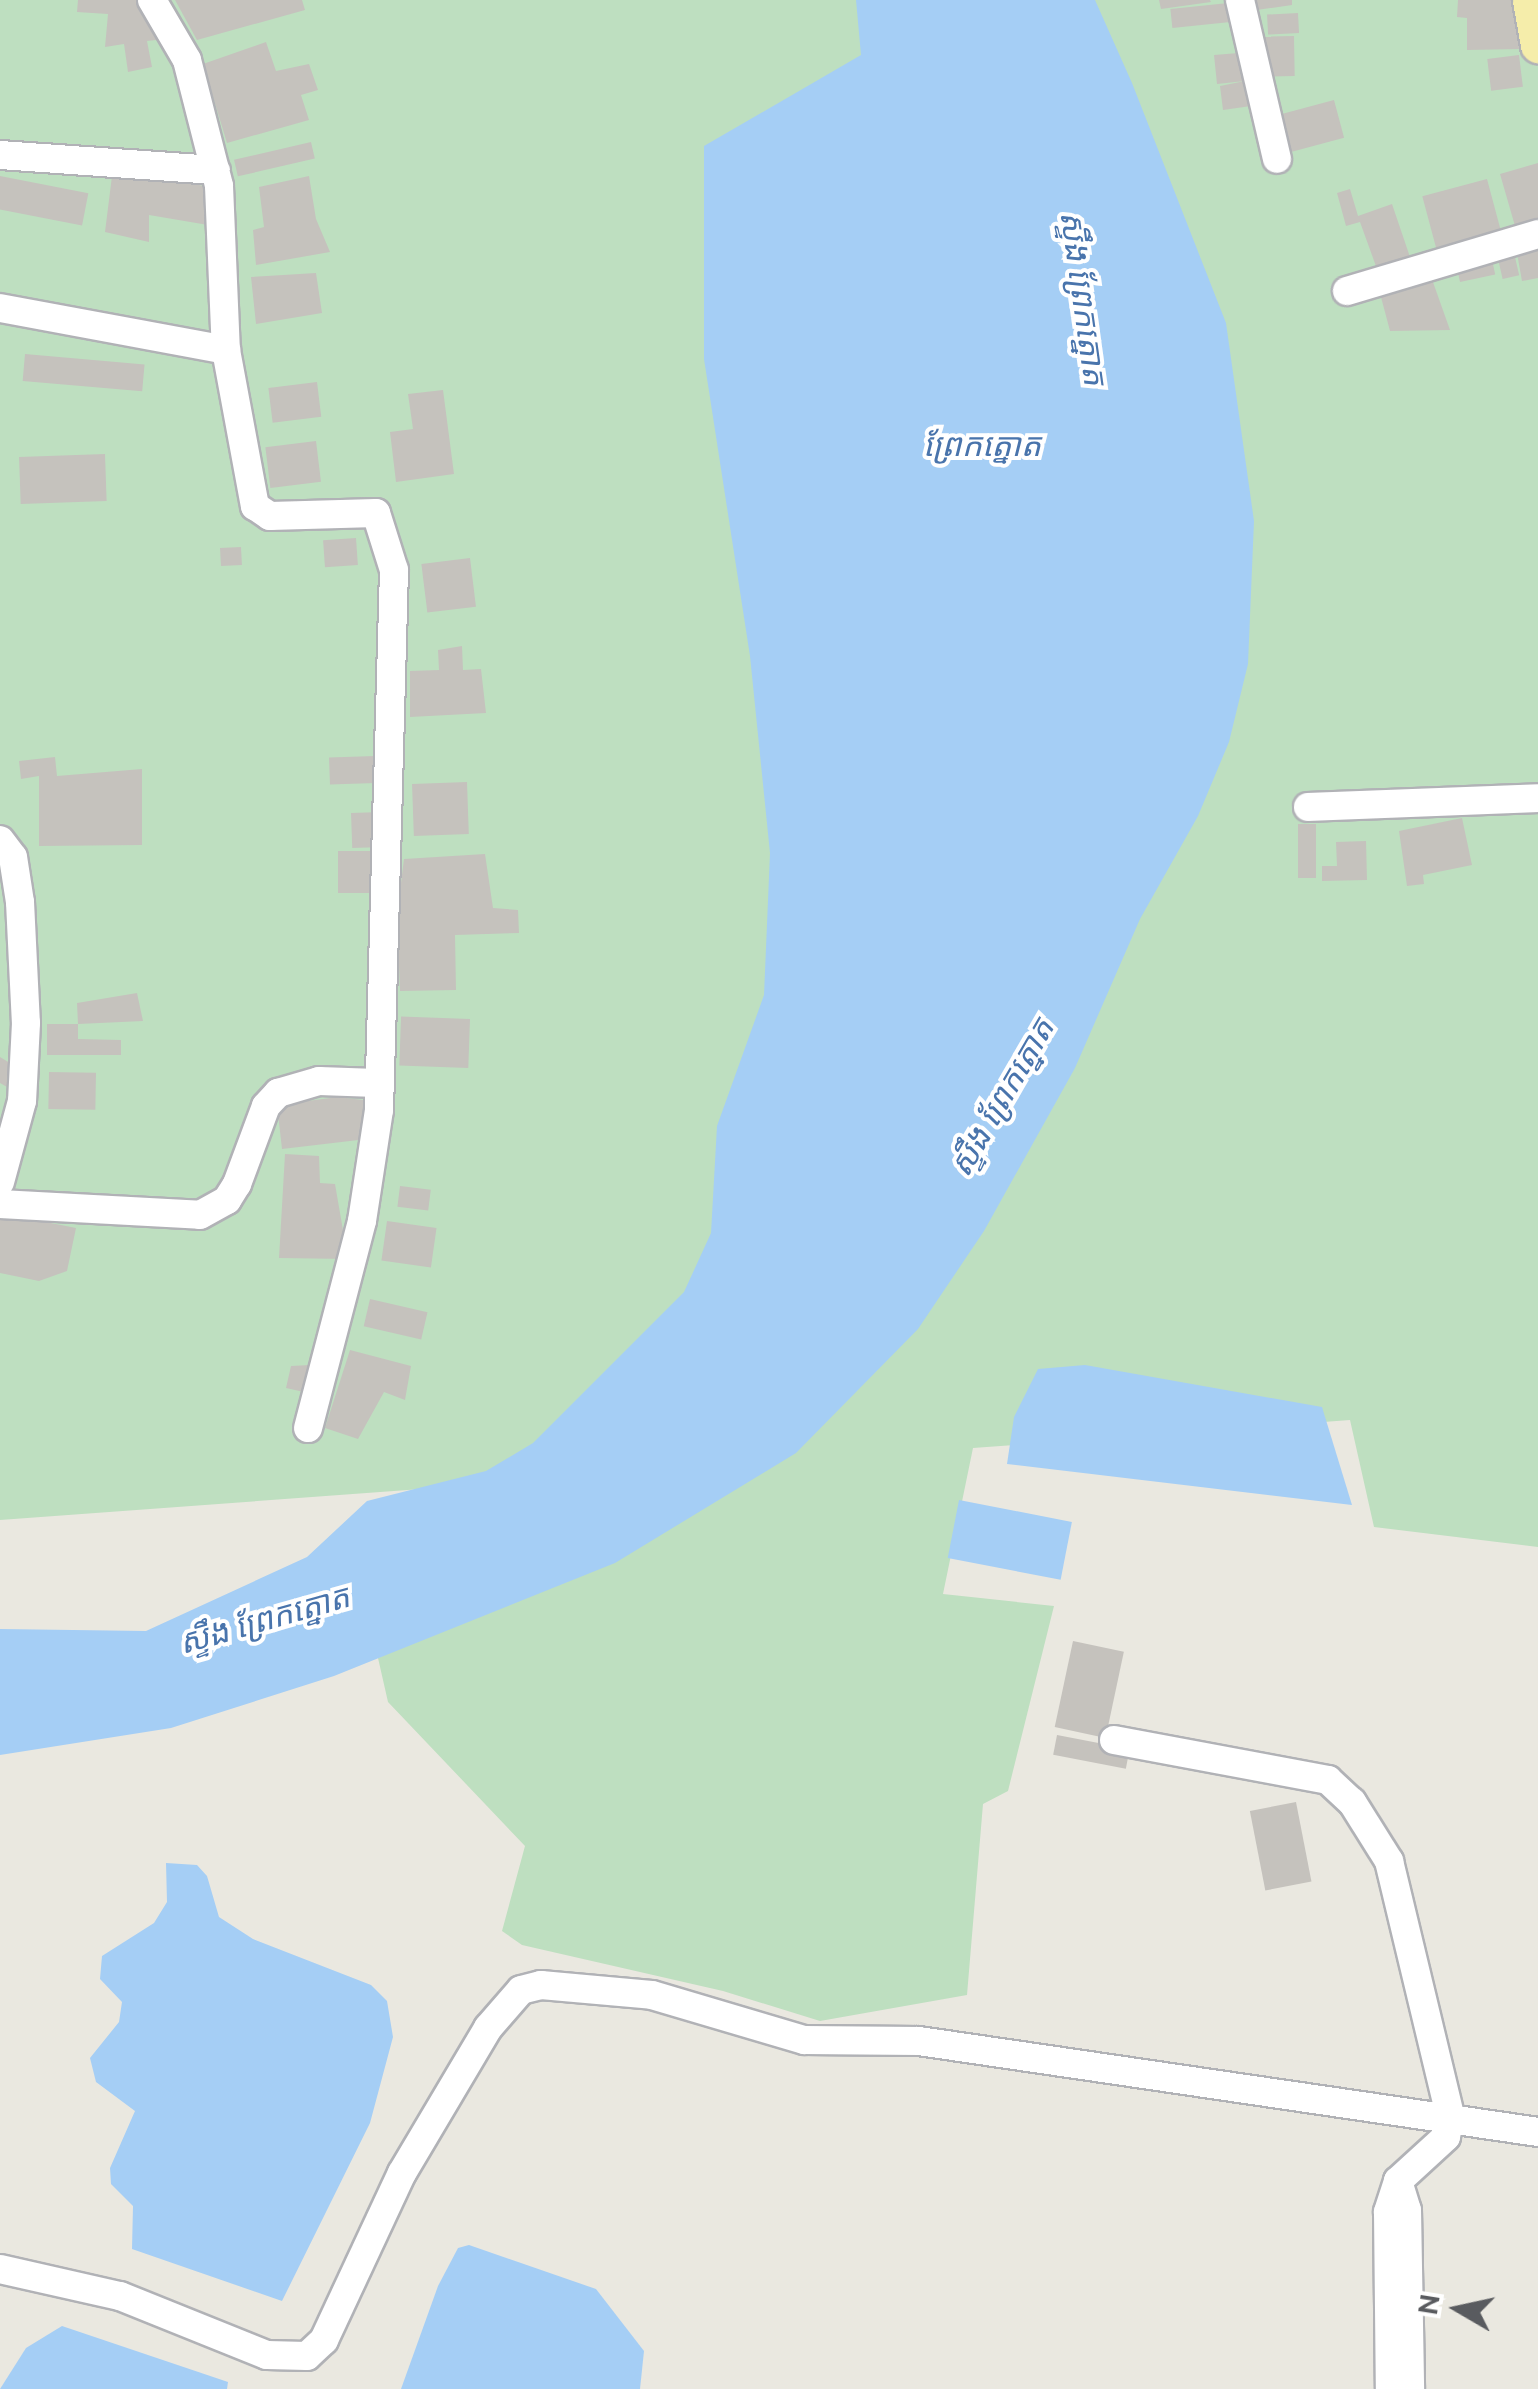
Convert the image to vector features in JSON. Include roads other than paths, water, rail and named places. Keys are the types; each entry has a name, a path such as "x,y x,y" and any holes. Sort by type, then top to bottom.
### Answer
{"main road":[{"path":"1530,0 1538,45"}],"street":[{"path":"152,0 187,60 215,170 226,350 255,506 270,516 376,513 386,528 394,570 395,663 376,1083 379,1110 362,1220 308,1428"},
{"path":"1240,0 1276,159"},
{"path":"0,155 215,170"},
{"path":"1348,291 1538,234"},
{"path":"0,308 226,350"},
{"path":"1308,807 1538,798"},
{"path":"0,840 12,857 20,902 26,1022 22,1101 0,1182"},
{"path":"0,1204 200,1216 226,1200 237,1184 266,1106 278,1093 320,1082 376,1083"},
{"path":"1114,1740 1328,1780 1352,1802 1389,1861 1450,2116 1446,2137 1398,2181 1388,2212 1390,2389"},
{"path":"0,2269 120,2296 267,2356 307,2356 324,2340 402,2173 488,2028 521,1990 541,1985 652,1994 804,2040 919,2041 1450,2116 1538,2132"},
{"path":"1398,2181 1407,2210 1410,2389"}],"water":[{"name":"ព្រែកត្នោត","path":"856,0 1095,0 1132,83 1226,323 1254,521 1248,664 1229,742 1198,816 1140,919 1075,1068 984,1231 918,1329 796,1453 615,1563 334,1676 171,1728 0,1755 0,1629 146,1631 307,1557 367,1501 486,1471 533,1443 684,1292 711,1233 717,1126 764,995 770,853 750,656 704,359 704,146 861,55"},
{"path":"1085,1365 1322,1407 1352,1505 1007,1464 1014,1417 1038,1369"},
{"path":"959,1500 1072,1522 1061,1580 948,1558"},
{"path":"166,1863 197,1865 207,1876 219,1917 253,1939 371,1985 387,2001 393,2037 370,2123 282,2301 132,2249 133,2206 111,2184 110,2168 135,2111 96,2082 90,2058 119,2022 122,2002 100,1979 102,1956 154,1923 167,1902"},
{"path":"469,2245 596,2289 644,2351 640,2389 401,2389 438,2286 458,2248"},
{"path":"62,2326 228,2382 227,2389 0,2389 26,2348"}],"water label":[{"name":"ស្ទឹង ព្រែកត្នោត","path":"1084,298"},
{"name":"ស្ទឹង ព្រែកត្នោត","path":"1001,1097"},
{"name":"ស្ទឹង ព្រែកត្នោត","path":"264,1619"}]}
